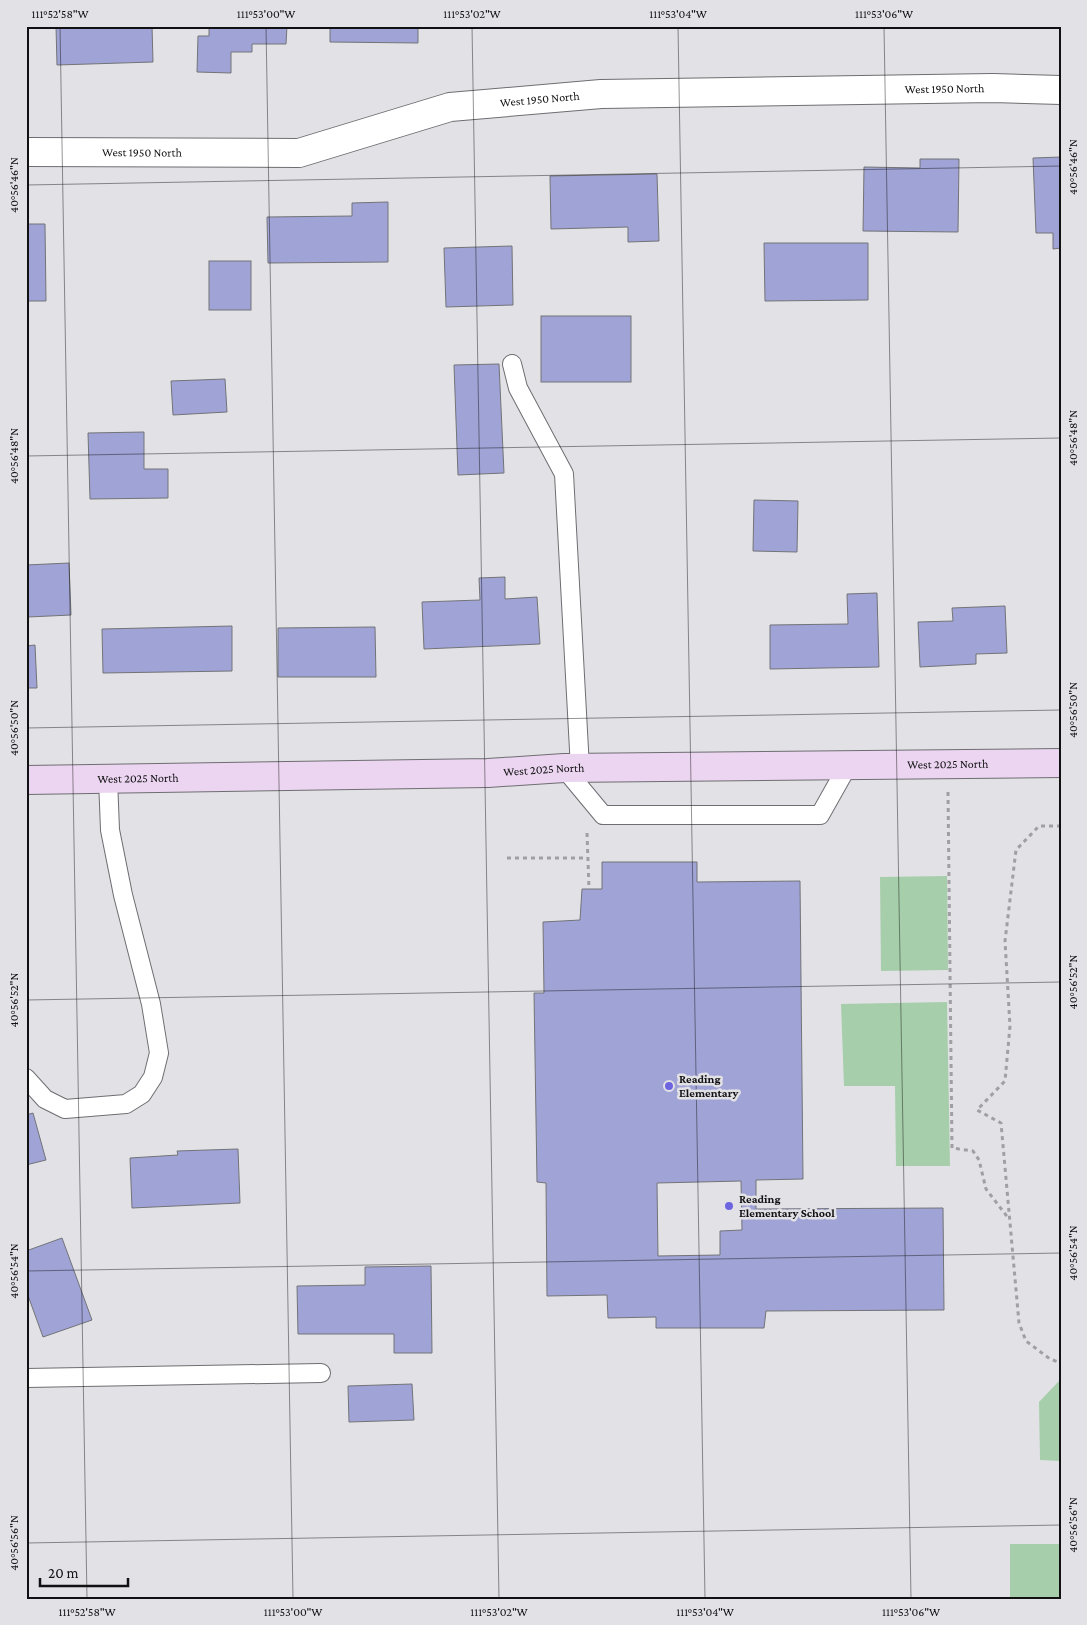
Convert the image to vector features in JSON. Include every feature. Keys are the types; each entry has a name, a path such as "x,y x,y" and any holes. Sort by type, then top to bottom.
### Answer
{"street":[{"name":"West 1950 North","path":"26,152 299,153 450,107 601,94 993,88 1061,90"},
{"name":"West 2025 North","path":"26,780 478,773 572,768 847,767 1061,763"}],"lane":[{"path":"512,364 518,388 564,474 572,768 603,815 820,815 847,767"},
{"path":"26,1078 45,1099 65,1108 126,1104 142,1094 153,1077 159,1053 151,1004 123,895 110,830 108,779"},
{"path":"26,1378 321,1373"}],"path":[{"path":"948,792 952,1148 973,1151 979,1160 986,1189 1010,1220"},
{"path":"1061,826 1039,826 1016,850 1004,941 1010,1026 1005,1081 977,1110 1001,1122 1019,1323 1026,1341 1050,1359 1061,1363"},
{"path":"587,830 589,889"},
{"path":"507,858 587,858"}],"green space":[{"path":"947,876 948,970 881,971 880,877"},
{"path":"947,1002 950,1166 896,1166 895,1086 844,1086 841,1004"},
{"path":"1061,1379 1061,1461 1040,1460 1039,1402"},
{"path":"1010,1544 1061,1544 1061,1599 1010,1599"}],"building":[{"path":"56,26 152,26 153,62 57,65"},
{"path":"209,26 287,26 286,44 252,44 252,52 231,52 231,73 197,72 198,36 209,36"},
{"path":"330,26 418,26 418,43 330,42"},
{"path":"1061,157 1061,248 1053,249 1053,233 1036,233 1033,158"},
{"path":"920,159 959,159 958,232 863,231 864,167 920,168"},
{"path":"657,174 659,241 628,242 628,227 551,229 550,176"},
{"path":"388,202 388,262 268,263 267,217 352,216 352,203"},
{"path":"26,224 45,224 46,301 26,301"},
{"path":"764,243 868,243 868,300 765,301"},
{"path":"512,246 513,305 446,307 444,248"},
{"path":"209,261 251,261 251,310 209,310"},
{"path":"541,316 631,316 631,382 541,382"},
{"path":"499,364 504,473 458,475 454,365"},
{"path":"225,379 227,412 173,415 171,381"},
{"path":"144,432 144,469 168,469 168,498 90,499 88,433"},
{"path":"754,500 798,501 797,552 753,551"},
{"path":"69,563 71,615 28,617 26,565"},
{"path":"505,577 505,599 537,597 540,644 424,649 422,602 480,600 479,578"},
{"path":"877,593 879,667 770,669 770,625 848,624 847,594"},
{"path":"1005,606 1007,653 976,654 976,664 920,667 918,622 953,621 952,608"},
{"path":"232,626 232,671 103,673 102,629"},
{"path":"375,627 376,677 278,677 278,628"},
{"path":"35,645 37,688 26,688 26,646"},
{"name":"Reading Elementary","path":"602,862 697,862 697,882 800,881 803,1179 756,1180 756,1209 943,1208 944,1310 766,1311 764,1328 656,1328 656,1317 608,1318 607,1295 547,1296 546,1183 537,1182 534,993 544,993 543,922 580,920 582,889 602,889","holes":["741,1181 742,1230 720,1231 720,1255 658,1256 657,1183"]},
{"path":"33,1113 46,1160 26,1165 26,1115"},
{"path":"238,1149 240,1203 132,1208 130,1158 178,1155 177,1151"},
{"path":"62,1238 92,1320 43,1337 26,1290 26,1251"},
{"path":"431,1266 432,1353 394,1353 394,1334 298,1334 297,1286 365,1285 365,1267"},
{"path":"412,1384 414,1420 349,1422 348,1386"}],"place":[{"name":"Reading Elementary","path":"669,1086"},
{"name":"Reading Elementary School","path":"729,1206"}]}
